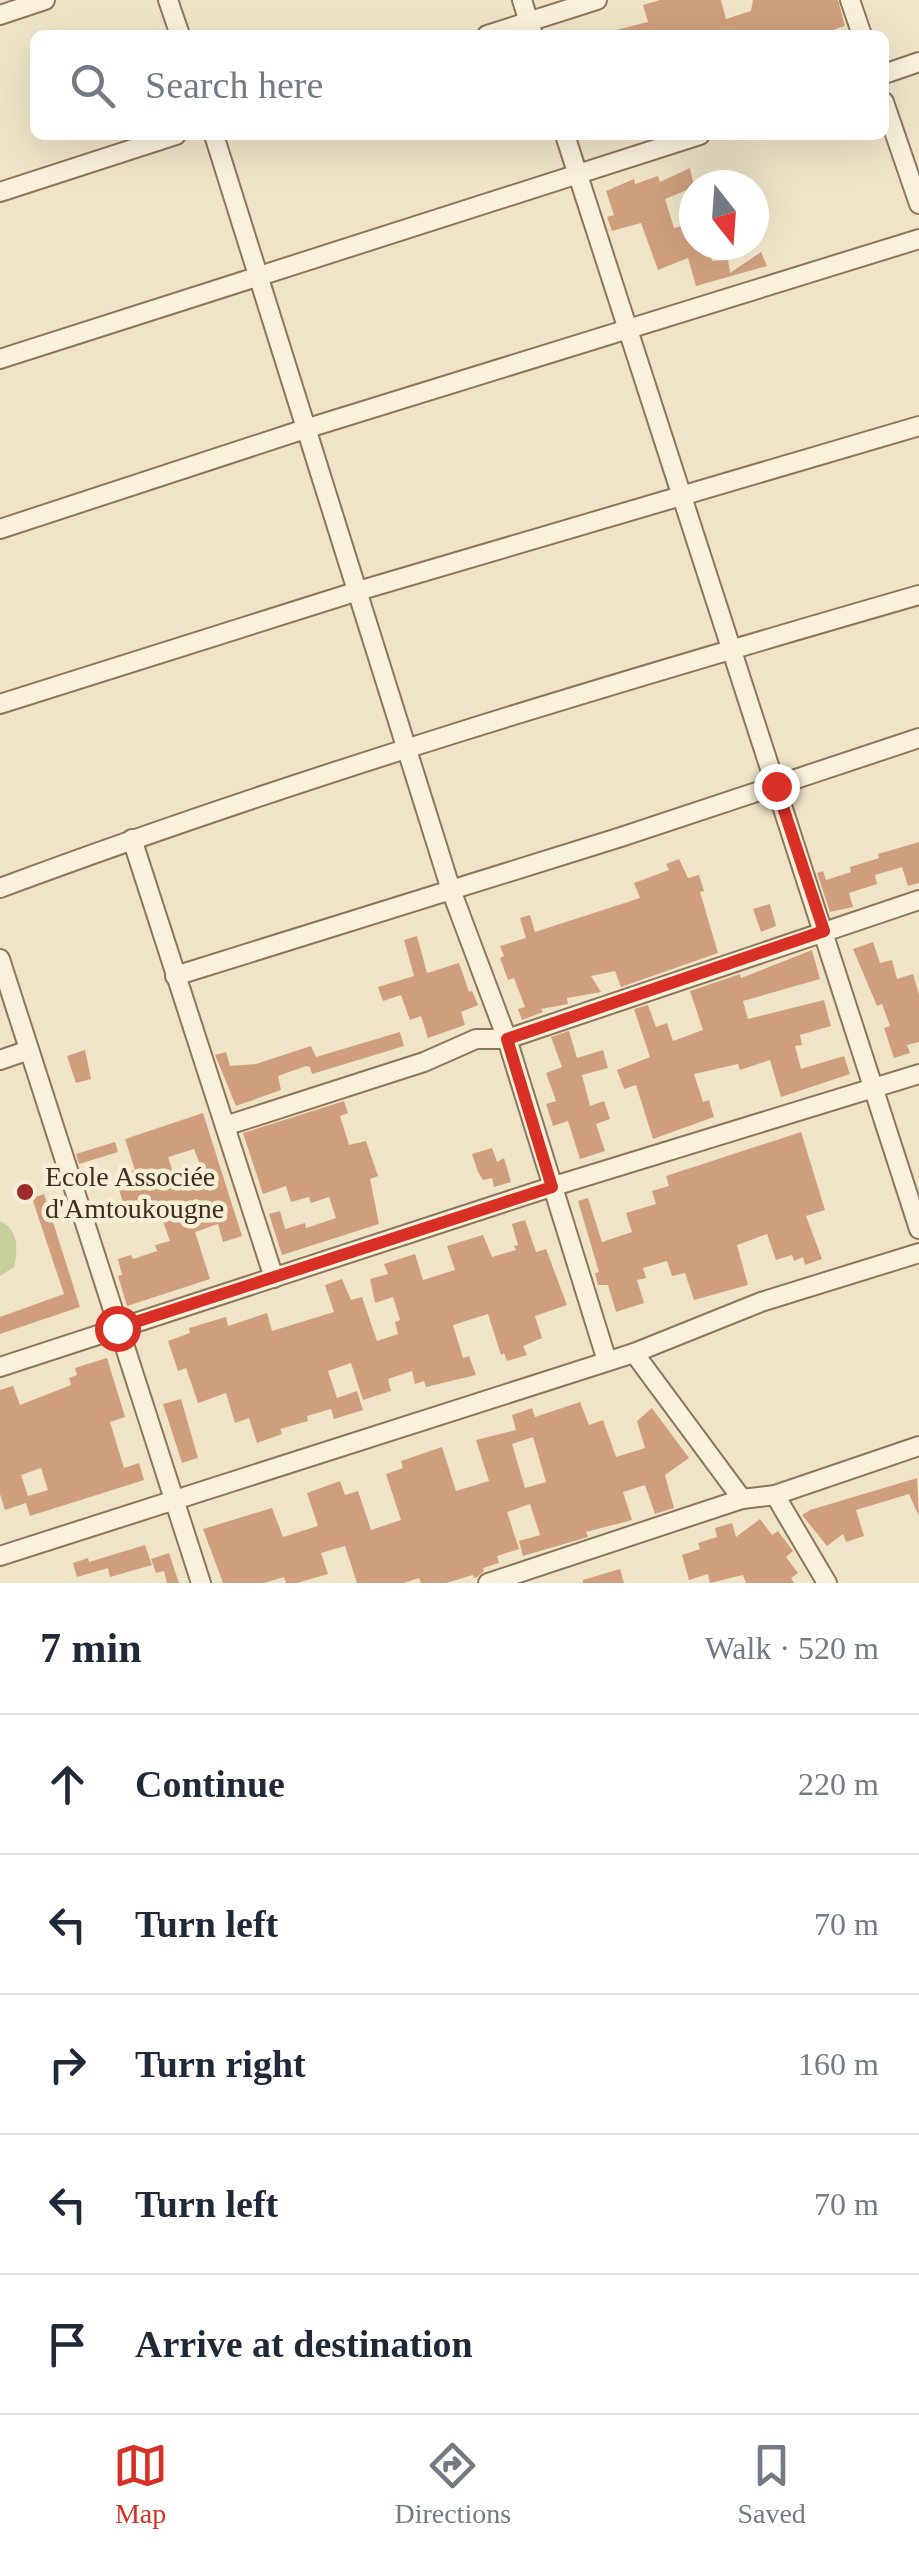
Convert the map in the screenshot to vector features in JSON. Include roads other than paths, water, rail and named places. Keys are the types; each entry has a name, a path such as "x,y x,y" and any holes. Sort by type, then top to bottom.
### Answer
{"street":[{"path":"0,15 45,0"},
{"path":"168,0 178,30"},
{"path":"522,0 531,28 597,0"},
{"path":"850,0 860,30"},
{"path":"889,72 919,62"},
{"path":"889,117 919,204"},
{"path":"0,192 161,140"},
{"path":"216,140 451,890 507,1039 607,1361"},
{"path":"567,140 919,1229"},
{"path":"0,360 685,140"},
{"path":"0,529 305,429 919,239"},
{"path":"0,704 358,591 919,426"},
{"path":"0,888 132,839 407,750 919,594"},
{"path":"175,976 919,738"},
{"path":"132,839 274,1278"},
{"path":"225,1126 424,1062 476,1039 507,1039 919,900"},
{"path":"0,959 200,1583"},
{"path":"0,1060 29,1050"},
{"path":"0,1367 552,1187 919,1074"},
{"path":"0,1556 634,1354 761,1302 919,1253"},
{"path":"634,1354 742,1499"},
{"path":"488,1583 742,1499 774,1494 919,1446"},
{"path":"774,1494 827,1583"}],"place":[{"name":"Ecole Associée d'Amtoukougne","path":"25,1192"}]}
